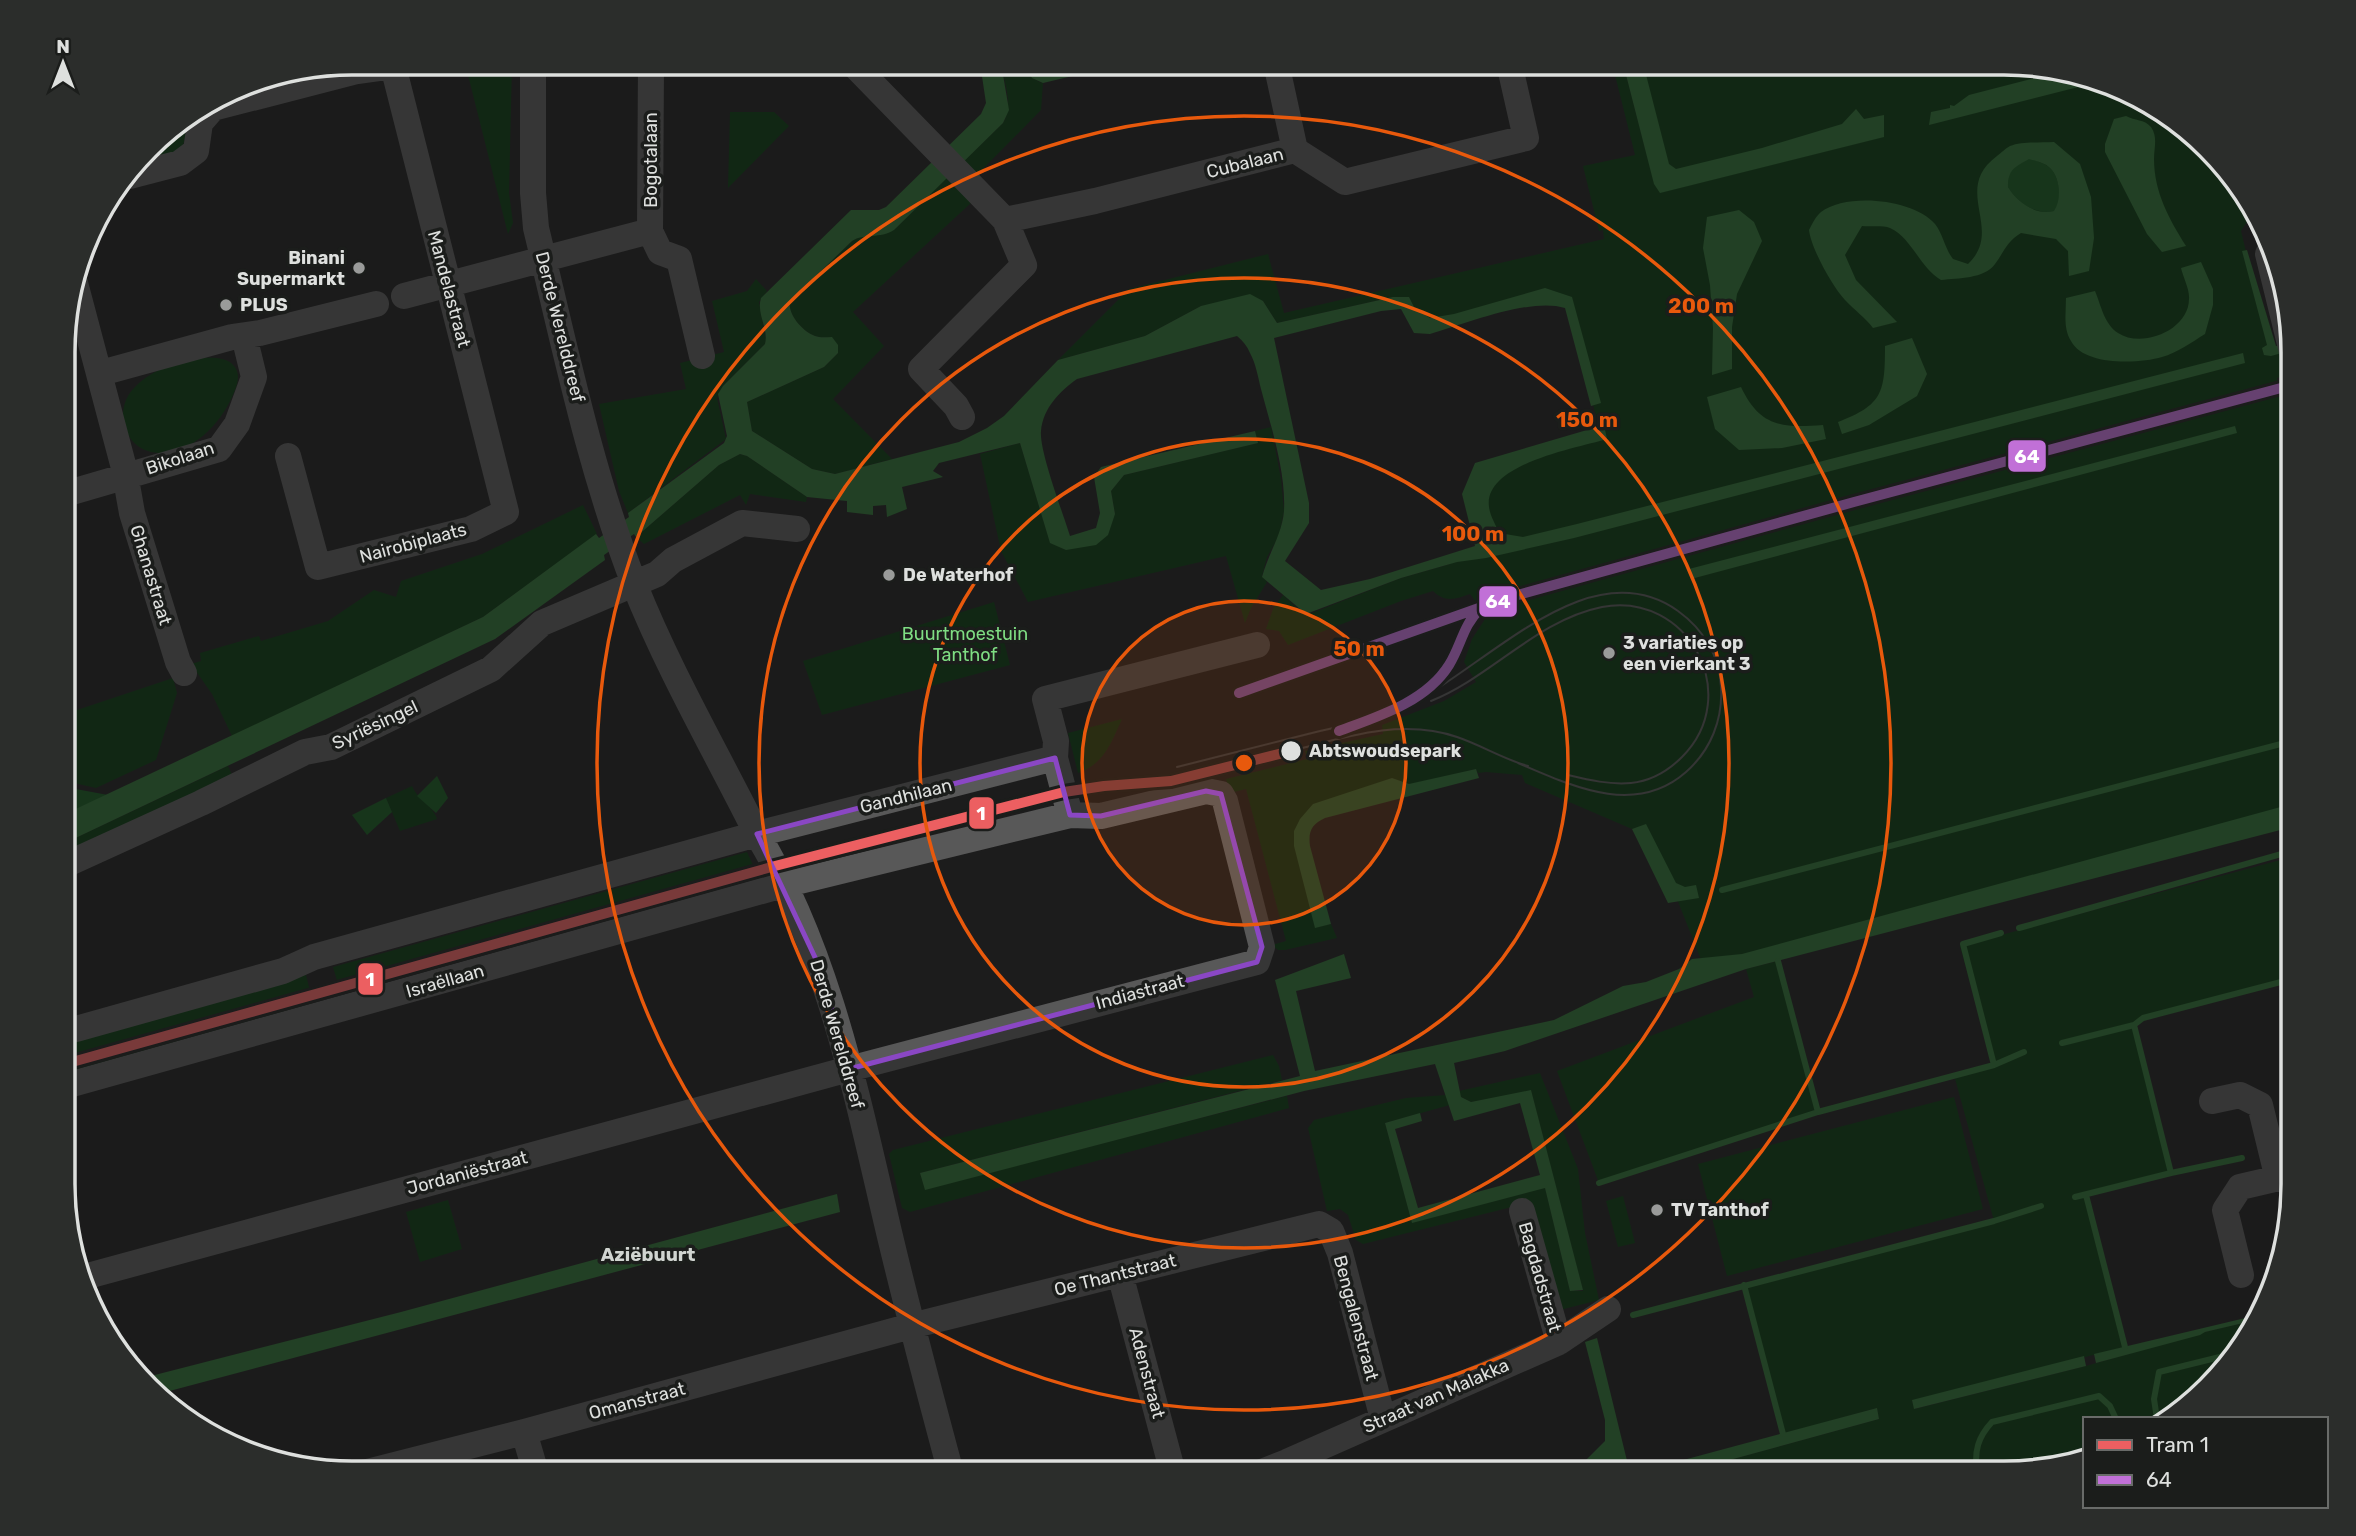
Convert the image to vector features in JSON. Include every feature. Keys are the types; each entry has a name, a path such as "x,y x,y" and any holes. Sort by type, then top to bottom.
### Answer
{"street":[{"name":"Mandelastraat","path":"395,75 506,512"},
{"name":"Derde Werelddreef","path":"533,75 533,193 536,228 588,441 634,583 663,647 770,856 820,968 849,1069 911,1326 948,1461"},
{"name":"Bogotalaan","path":"544,261 650,231 650,75"},
{"path":"868,75 1005,220 1024,265 921,369 962,416"},
{"path":"1279,75 1295,150"},
{"name":"Cubalaan","path":"1005,220 1095,201 1295,150 1345,182 1526,138 1512,75"},
{"name":"Mandelastraat","path":"232,103 339,76"},
{"name":"Mandelastraat","path":"142,173 180,163 196,151 200,123 204,118"},
{"path":"650,231 660,252 679,259 702,356"},
{"path":"404,296 544,261"},
{"name":"Ghanastraat","path":"80,302 126,475 132,513 178,662 184,673"},
{"path":"101,373 232,337 376,303"},
{"name":"Bikolaan","path":"75,491 219,449 237,425 254,377 244,336"},
{"name":"Nairobiplaats","path":"288,456 318,567 471,528 506,512"},
{"path":"634,583 657,574 673,560 742,523 797,529"},
{"name":"Syriësingel","path":"75,860 305,752 331,747 491,669 542,622 611,596 634,583"},
{"path":"783,885 1070,815 1055,758 1056,741 1045,699 1257,645"},
{"name":"Gandhilaan","path":"757,834 1055,758"},
{"name":"Indiastraat","path":"849,1069 1257,962 1262,947 1261,938 1221,793 1215,791 1195,794 1101,816 1070,815"},
{"path":"75,1029 284,971 327,954 757,834"},
{"name":"Israëllaan","path":"75,1083 783,885"},
{"name":"Jordaniëstraat","path":"91,1275 849,1069"},
{"path":"2212,1101 2240,1094 2260,1105 2281,1165"},
{"path":"2241,1275 2225,1210 2240,1187 2281,1178"},
{"name":"Bagdadstraat","path":"1522,1211 1559,1342"},
{"name":"Oe Thantstraat","path":"911,1326 1319,1224"},
{"name":"Bengalenstraat","path":"1319,1224 1331,1231 1340,1253 1383,1419"},
{"name":"Adenstraat","path":"1120,1274 1170,1461"},
{"name":"Straat van Malakka","path":"1289,1461 1559,1342 1608,1309"},
{"name":"Omanstraat","path":"410,1461 911,1326"},
{"path":"524,1432 532,1461"}],"highlighted area":[{"path":"1055,758 1070,815 1101,816 1206,791 1221,794 1262,947 1257,962 849,1069 820,968 757,834"}],"green space":[{"path":"468,75 512,75 509,193 513,223 508,234"},
{"path":"1003,75 1030,75 1043,83 1041,110 975,177 962,163 1003,123 1008,109"},
{"name":"Abtswoudsepark","path":"1615,75 1626,75 1646,152 1635,75 2004,75 2058,81 2110,96 2158,122 2200,156 2234,198 2247,221 2241,231 2271,355 2281,352 2281,377 2277,378 2281,396 2281,823 1704,967 1675,894 1638,827 1632,829 1525,783 1522,775 1478,773 1476,769 1409,785 1392,778 1300,819 1315,927 1331,924 1337,938 1285,950 1278,950 1272,945 1286,941 1246,789 1230,793 1226,779 1307,759 1305,751 1383,734 1382,725 1444,701 1476,682 1464,662 1472,639 1487,616 1470,594 1446,599 1433,591 1288,645 1279,631 1266,629 1273,609 1283,595 1300,611 1312,613 1401,578 1447,565 1487,547 1482,472 1601,436 1567,303 1550,297 1428,326 1393,297 1277,323 1263,301 1201,306 1145,336 1058,360 1129,289 1268,254 1284,313 1604,239 1603,230 1599,231 1583,166 1635,155"},
{"path":"730,112 774,112 789,126 728,188"},
{"path":"187,131 180,156 149,165"},
{"path":"949,175 972,202 853,312 884,346 833,399 892,459 835,474 812,469 752,431 747,402 824,367 838,353 832,338 815,336 801,327 793,317 790,301 852,241 858,237 894,230"},
{"path":"756,279 767,291 759,302 766,340 723,386 717,398 726,439 628,513 619,491 599,404 686,389 680,363 724,352 712,301 747,291"},
{"path":"199,358 222,359 231,363 236,370 237,386 220,417 203,436 183,448 159,453 147,451 137,445 125,428 123,417 128,395 143,380 158,371"},
{"path":"1271,427 1284,511 1279,536 1267,557 1262,576 1267,582 1245,623 1226,556 1028,602 1001,551 980,454 1020,443 1050,542 1066,550 1115,514 1111,491 1124,475 1257,443 1255,431"},
{"path":"740,454 807,497 806,502 750,494 746,505 740,495 644,544 636,537 719,465"},
{"path":"583,505 597,534 483,617 232,736 212,694 191,664 201,661 200,653 259,636 261,641 328,621 374,590 396,597 401,581 482,554"},
{"name":"Buurtmoestuin Tanthof","path":"994,602 1010,665 822,715 803,661"},
{"path":"173,678 177,693 156,760 96,788 75,783 75,711"},
{"path":"1122,719 1100,758 1078,773 1068,733"},
{"path":"228,766 233,777 75,850 75,838"},
{"path":"412,786 437,819 400,831 386,798"},
{"path":"747,852 759,878 341,994 333,967"},
{"path":"2281,860 2281,982 2143,1018 2134,1025 2171,1173 2086,1195 2125,1347 1912,1401 1915,1409 2243,1323 2200,1380 2153,1417 2083,1417 2083,1449 2075,1451 2004,1461 1726,1461 1879,1419 1877,1408 1783,1434 1744,1285 1994,1221 1954,1075 1993,1065 1960,946"},
{"path":"1778,961 1818,1112 1599,1183 1557,1071 1754,997 1746,969"},
{"path":"306,975 313,1003 75,1071 75,1036"},
{"path":"1273,1055 1282,1080 920,1173 925,1189 1287,1096 1289,1108 910,1212 902,1208 889,1154 893,1150"},
{"path":"1540,1073 1578,1169 1585,1233 1599,1300 1556,1311 1520,1205 1363,1244 1356,1240 1348,1215 1340,1209 1327,1211 1308,1128 1314,1120 1406,1098 1446,1095 1450,1105 1385,1123 1412,1222 1545,1187 1570,1291 1583,1291 1531,1091 1471,1102 1461,1097 1459,1091"},
{"path":"1954,1097 1983,1209 1727,1276 1698,1164"},
{"path":"1623,1196 1635,1243 1618,1247 1606,1201"},
{"path":"448,1200 462,1249 420,1262 406,1212"}],"shaded area":[{"path":"982,75 1003,75 1009,110 1003,123 894,230 852,241 790,301 793,317 801,327 815,336 832,337 838,345 838,353 824,367 747,402 752,431 812,469 835,474 959,442 1004,416 1058,360 1145,336 1201,306 1250,294 1263,301 1277,323 1393,297 1409,297 1415,309 1430,318 1454,314 1545,288 1572,297 1601,403 1591,406 1565,308 1534,306 1517,309 1430,334 1414,333 1401,309 1381,311 1274,338 1309,503 1309,523 1285,561 1321,590 1370,579 1475,546 1462,494 1475,463 1604,425 1607,439 1534,460 1501,480 1491,492 1489,507 1499,533 1523,537 1577,524 2243,353 2245,363 1574,538 1457,562 1401,578 1306,614 1262,577 1283,520 1283,480 1255,366 1248,348 1237,336 1077,379 1064,389 1049,408 1042,423 1041,440 1070,536 1096,528 1100,513 1094,477 1101,467 1255,431 1258,443 1124,475 1111,491 1115,514 1108,535 1096,545 1066,550 1050,543 1020,443 939,463 933,471 943,477 902,487 907,509 887,517 886,505 873,506 873,515 847,512 847,501 807,497 740,454 719,465 636,537 634,534 604,555 605,560 495,639 75,838 75,809 483,617 596,534 599,538 629,517 628,513 724,443 727,436 718,394 765,344 761,298 851,210 879,210 886,207 981,114 986,103"},
{"path":"1030,75 1077,75 1043,83"},
{"path":"1626,75 1646,75 1669,164 1676,169 1762,148 1842,124 1856,109 1864,119 1884,115 1884,137 1660,193 1654,184"},
{"path":"2036,78 2080,86 1929,125 1931,112 1950,108 1950,105 1954,106 1969,95"},
{"path":"2126,116 2145,123 2153,131 2155,171 2160,194 2168,215 2186,246 2162,252 2147,234 2105,152 2105,144 2114,119"},
{"path":"2054,142 2080,164 2091,197 2094,238 2089,271 2069,276 2068,251 2056,239 2021,233 1984,273 1941,280 1927,268 1898,233 1887,227 1862,226 1845,255 1856,280 1897,322 1873,328 1834,286 1818,256 1809,230 1821,212 1847,202 1863,200 1897,204 1912,209 1935,224 1953,259 1968,264 1978,251 1982,237 1977,196 1978,182 1984,169 2015,144","holes":["2029,159 2048,166 2056,177 2059,195 2054,211 2034,210 2016,198 2008,187 2013,169"]},
{"path":"2029,158 2048,166 2056,177 2059,195 2055,211 2034,210 2016,198 2008,187 2013,168"},
{"path":"1739,210 1754,222 1762,241 1737,294 1732,327 1732,369 1712,375 1710,285 1703,248 1707,217"},
{"path":"2247,250 2276,346 2281,345 2281,353 2264,355 2262,348 2267,345 2242,251"},
{"path":"2201,262 2213,289 2213,305 2205,334 2190,344 2162,357 2126,362 2087,355 2078,349 2068,336 2066,298 2095,291 2106,319 2118,333 2139,339 2162,334 2173,328 2187,310 2189,299 2181,268"},
{"path":"1912,338 1927,374 1917,396 1869,425 1842,434 1838,422 1873,403 1878,395 1884,375 1885,346"},
{"path":"1741,387 1748,400 1764,417 1784,425 1823,425 1826,439 1782,448 1739,450 1715,429 1707,397"},
{"path":"2235,426 2237,433 1691,579 1689,569"},
{"path":"1476,769 1479,778 1325,818 1317,823 1310,832 1310,846 1331,924 1315,928 1294,846 1294,831 1313,804 1392,778 1409,784"},
{"path":"437,776 448,798 436,813 417,796"},
{"path":"75,789 108,795 75,810"},
{"path":"386,798 392,812 367,835 352,815"},
{"path":"2281,807 2281,830 1746,969 1505,1051 1454,1063 1461,1097 1471,1102 1531,1090 1583,1290 1570,1291 1545,1188 1412,1223 1385,1123 1420,1113 1422,1121 1395,1129 1418,1208 1540,1175 1520,1103 1454,1121 1435,1064 1304,1091 925,1190 920,1173 1300,1076 1275,980 1344,954 1351,978 1296,991 1315,1071 1554,1020 1623,986 1646,982 1679,969 1692,959 1742,954"},
{"path":"1646,824 1676,883 1685,887 1696,885 1699,898 1668,903 1632,829"},
{"path":"837,1194 840,1212 169,1391 152,1376 401,1312"},
{"path":"2246,1318 2243,1323 2096,1363 2094,1354"},
{"path":"1597,1338 1627,1461 1585,1461 1605,1441 1605,1420 1585,1342"},
{"path":"2084,1356 2086,1366 1914,1409 1912,1400"},
{"path":"1877,1408 1879,1419 1726,1461 1680,1461"}],"waterway":[{"path":"1722,890 2281,744"},
{"path":"2019,928 2281,854"},
{"path":"1994,1065 1963,944 2001,933"},
{"path":"1778,961 1818,1112 1994,1065 2024,1052"},
{"path":"2062,1043 2134,1025 2143,1018 2281,982"},
{"path":"2075,1197 2171,1173 2134,1025"},
{"path":"1599,1183 1818,1112"},
{"path":"2171,1173 2242,1158"},
{"path":"2086,1195 2125,1347"},
{"path":"1633,1315 1994,1221 2041,1206"},
{"path":"1744,1285 1783,1434"},
{"path":"2156,1415 2154,1399 2159,1372 2219,1357"},
{"path":"1976,1461 1978,1445 1992,1422 2099,1396 2110,1406 2115,1417"}],"tram line":[{"path":"1177,767 1392,713 1425,696 1532,624 1569,605 1606,594 1642,595 1678,611 1695,626 1714,654 1720,676 1721,699 1714,733 1695,763 1666,785 1646,793 1603,793 1581,788 1518,763"},
{"path":"1431,701 1474,678 1535,636 1578,614 1602,607 1633,606 1660,615 1681,631 1698,653 1707,678 1708,705 1700,732 1677,762 1645,780 1615,783 1568,775"},
{"path":"1291,751 1374,732 1415,729 1457,737 1528,766"},
{"name":"1","path":"75,1061 775,866 1064,792 1171,781 1291,751"}],"transit line":[{"name":"64","path":"1239,693 1507,598 2281,388"},
{"name":"64","path":"1339,731 1400,707 1427,689 1449,665 1466,629 1480,609"}],"place":[{"name":"Binani Supermarkt","path":"359,268"},
{"name":"PLUS","path":"226,305"},
{"name":"De Waterhof","path":"889,575"},
{"name":"3 variaties op een vierkant 3","path":"1609,653"},
{"name":"Abtswoudsepark","path":"1291,751"},
{"name":"TV Tanthof","path":"1657,1210"}],"district":[{"name":"Aziëbuurt","path":"648,1254"}]}
